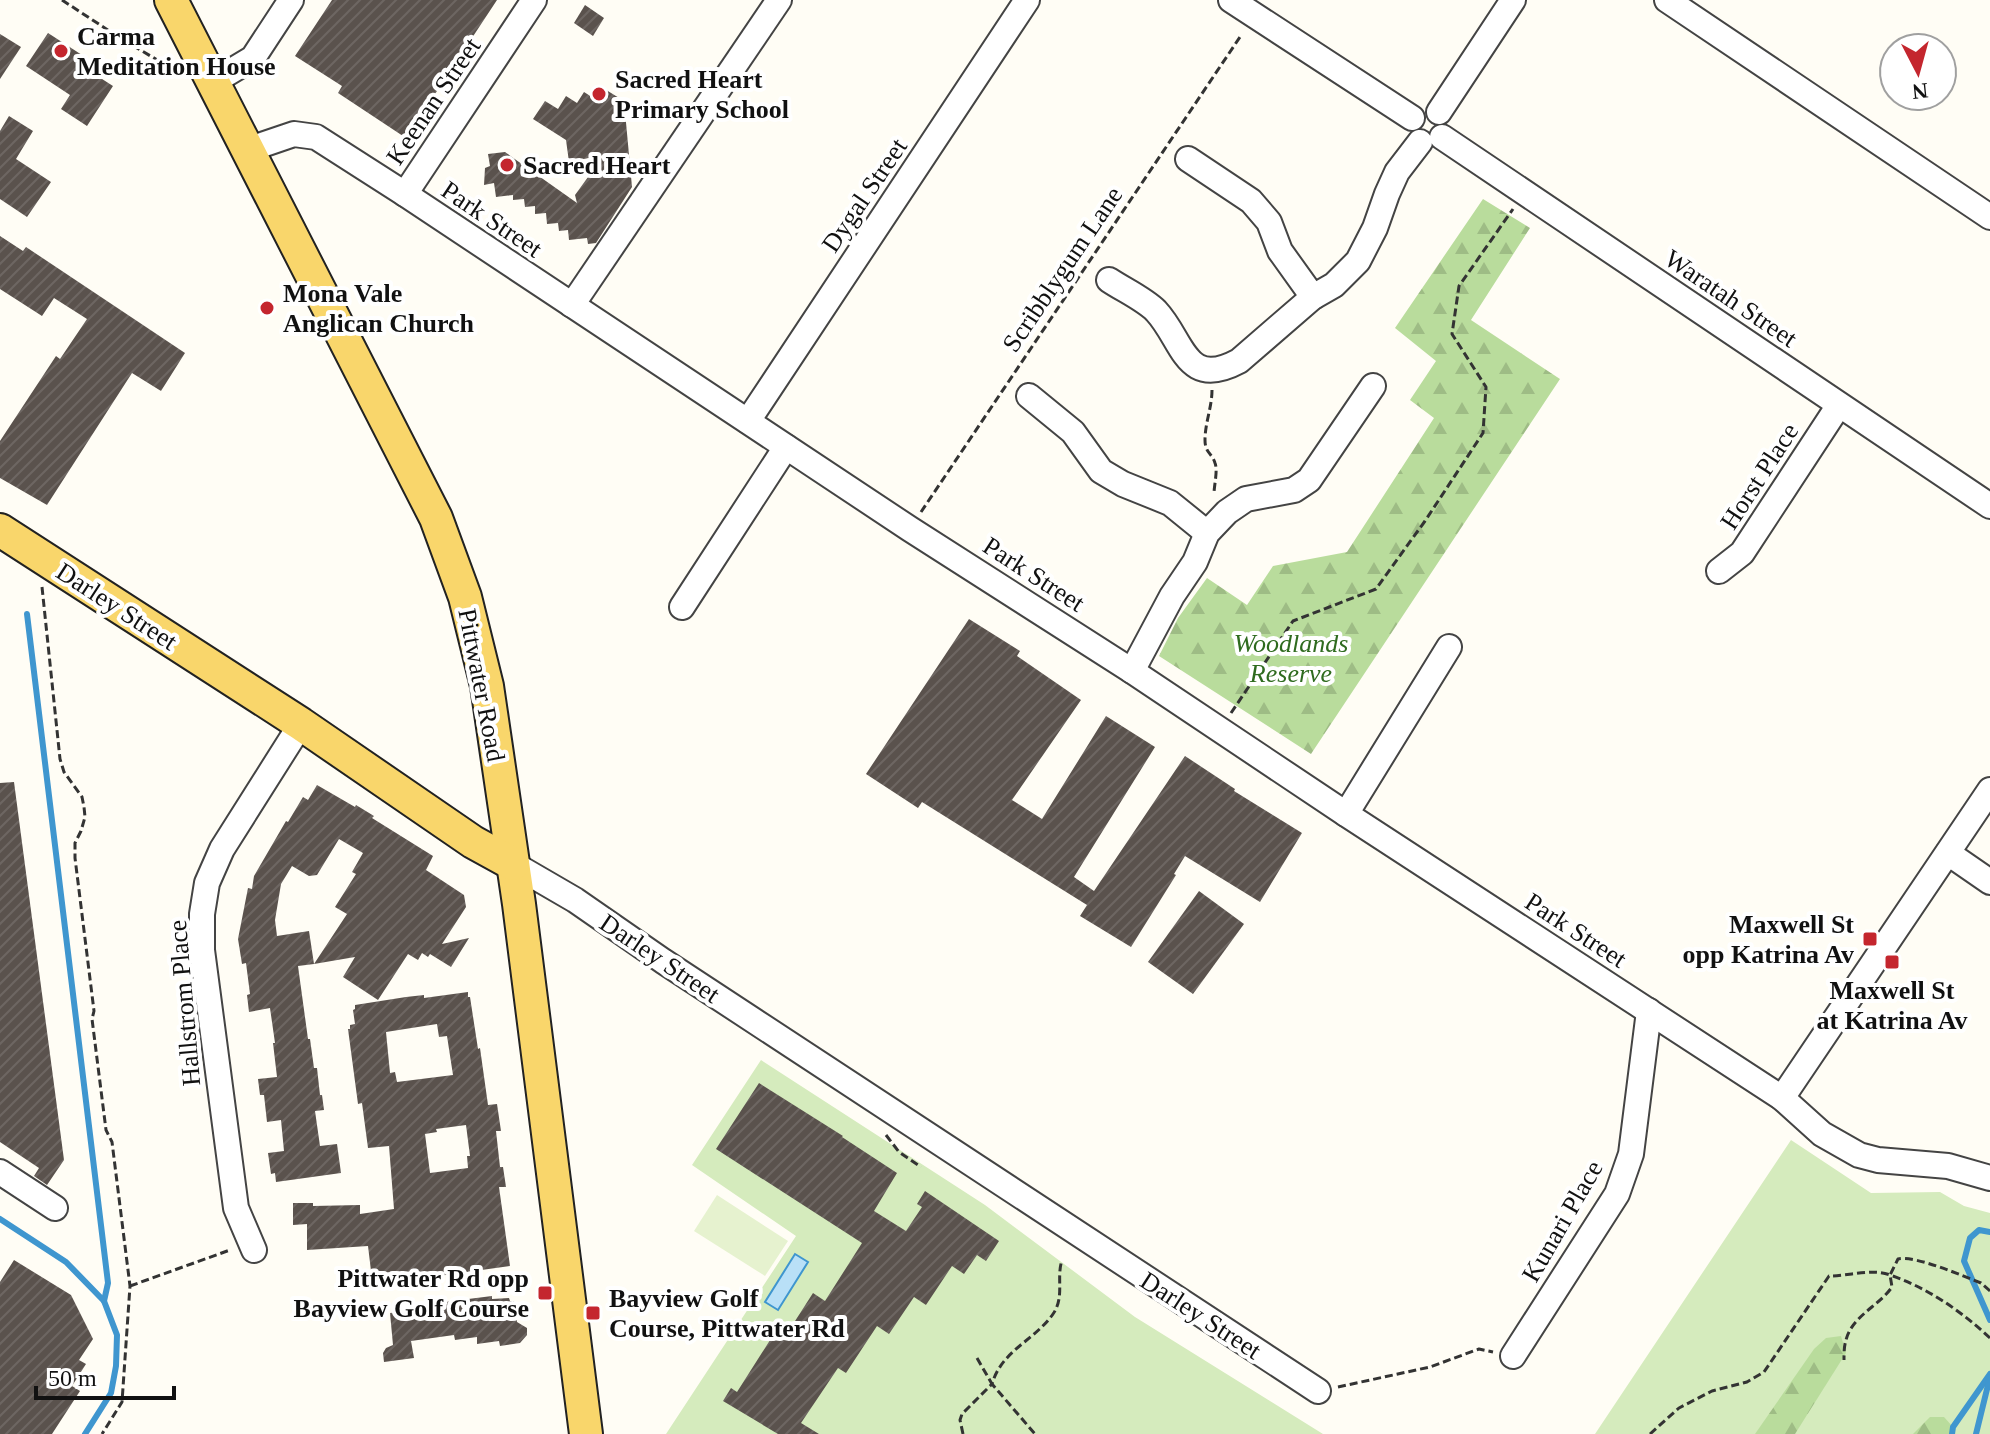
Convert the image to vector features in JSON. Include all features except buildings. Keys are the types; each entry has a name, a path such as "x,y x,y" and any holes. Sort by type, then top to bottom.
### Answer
{"main road":[{"name":"Pittwater Road","path":"171,0 436,518 465,597 487,686 513,864 586,1434"},
{"name":"Darley Street","path":"0,530 301,724 473,842 513,864"}],"street":[{"path":"213,82 253,58 291,0"},
{"name":"Keenan Street","path":"405,194 534,0"},
{"path":"572,305 779,0"},
{"name":"Dygal Street","path":"748,421 1027,0"},
{"path":"1231,0 1412,118"},
{"path":"1439,112 1513,0"},
{"path":"1667,0 1990,217"},
{"path":"1109,280 1155,309 1172,331 1181,351 1195,365 1212,371 1226,368 1239,361 1313,297 1334,285 1358,261 1397,172 1431,139 1445,132 1445,121 1439,112 1427,108 1415,113 1410,129 1415,138 1431,139"},
{"name":"Park Street","path":"247,150 294,134 316,137 1782,1098 1822,1134 1859,1155 1878,1160 1948,1166 1990,1178"},
{"name":"Waratah Street","path":"1431,139 1990,506"},
{"path":"1188,159 1251,201 1269,222 1280,251 1313,297"},
{"path":"1132,671 1172,596 1195,562 1207,533 1227,512 1246,499 1294,490 1309,480 1373,386"},
{"path":"1029,396 1073,432 1101,471 1123,484 1170,503 1207,533"},
{"name":"Horst Place","path":"1719,571 1742,553 1839,405"},
{"path":"682,607 786,447"},
{"path":"1346,814 1449,647"},
{"name":"Hallstrom Place","path":"254,1250 236,1208 202,950 202,914 207,883 222,849 301,724"},
{"path":"1782,1098 1990,790"},
{"path":"1948,853 1990,882"},
{"name":"Darley Street","path":"513,864 575,900 1318,1391"},
{"name":"Kunari Place","path":"1513,1356 1617,1194 1631,1154 1649,1011"},
{"path":"0,1172 55,1208"}],"path":[{"path":"62,0 174,70"},
{"name":"Scribblygum Lane","path":"910,529 1245,29"},
{"path":"1220,729 1293,621 1376,589 1483,433 1486,387 1452,334 1459,286 1513,209"},
{"path":"1212,371 1212,404 1205,439 1206,451 1215,463 1215,499"},
{"path":"41,583 60,759 64,772 82,797 84,807 85,817 75,843 75,858 106,1130 112,1142 130,1286 122,1402 102,1434"},
{"path":"875,1128 888,1136 899,1152 921,1167"},
{"path":"130,1286 230,1250 254,1250"},
{"path":"1844,1360 1846,1340 1853,1326 1886,1296 1892,1287 1890,1275 1902,1257 1981,1283 1990,1291"},
{"path":"963,1434 962,1414 992,1384 1011,1352 1054,1312 1060,1294 1059,1269 1062,1260"},
{"path":"1650,1434 1679,1408 1712,1391 1747,1382 1764,1372 1829,1276 1882,1272 1910,1282 1939,1298 1990,1338"},
{"path":"1318,1391 1430,1367 1479,1349 1513,1356"},
{"path":"977,1358 992,1384 1035,1434"}],"green space":[{"name":"Woodlands Reserve","path":"1483,199 1530,228 1471,320 1560,379 1311,754 1159,656 1178,618 1207,578 1247,605 1273,566 1347,552 1434,418 1410,400 1436,361 1395,328"},
{"path":"761,1060 985,1205 1135,1317 1323,1434 666,1434 796,1236 692,1165"},
{"path":"1791,1140 1871,1193 1940,1192 1964,1206 1990,1213 1990,1434 1595,1434"},
{"path":"717,1195 788,1241 765,1276 694,1231"},
{"path":"1841,1336 1846,1353 1795,1434 1755,1434 1814,1349 1826,1338"},
{"path":"1930,1417 1944,1417 1953,1427 1950,1434 1913,1434"}],"water":[{"path":"795,1254 808,1262 778,1310 765,1302"}],"waterway":[{"path":"27,614 108,1283 104,1301"},
{"path":"0,1219 66,1262 104,1301 117,1335 116,1366 111,1393 85,1434"},
{"path":"1990,1232 1979,1230 1970,1238 1964,1261 1990,1320"},
{"path":"1952,1434 1953,1427 1990,1374"},
{"path":"1976,1434 1990,1377"}],"place":[{"name":"Carma Meditation House","path":"61,51"},
{"name":"Sacred Heart Primary School","path":"599,94"},
{"name":"Sacred Heart","path":"507,165"},
{"name":"Mona Vale Anglican Church","path":"267,308"},
{"name":"Maxwell St opp Katrina Av","path":"1870,939"},
{"name":"Maxwell St at Katrina Av","path":"1892,962"},
{"name":"Pittwater Rd opp Bayview Golf Course","path":"545,1293"},
{"name":"Bayview Golf Course, Pittwater Rd","path":"593,1313"}]}
